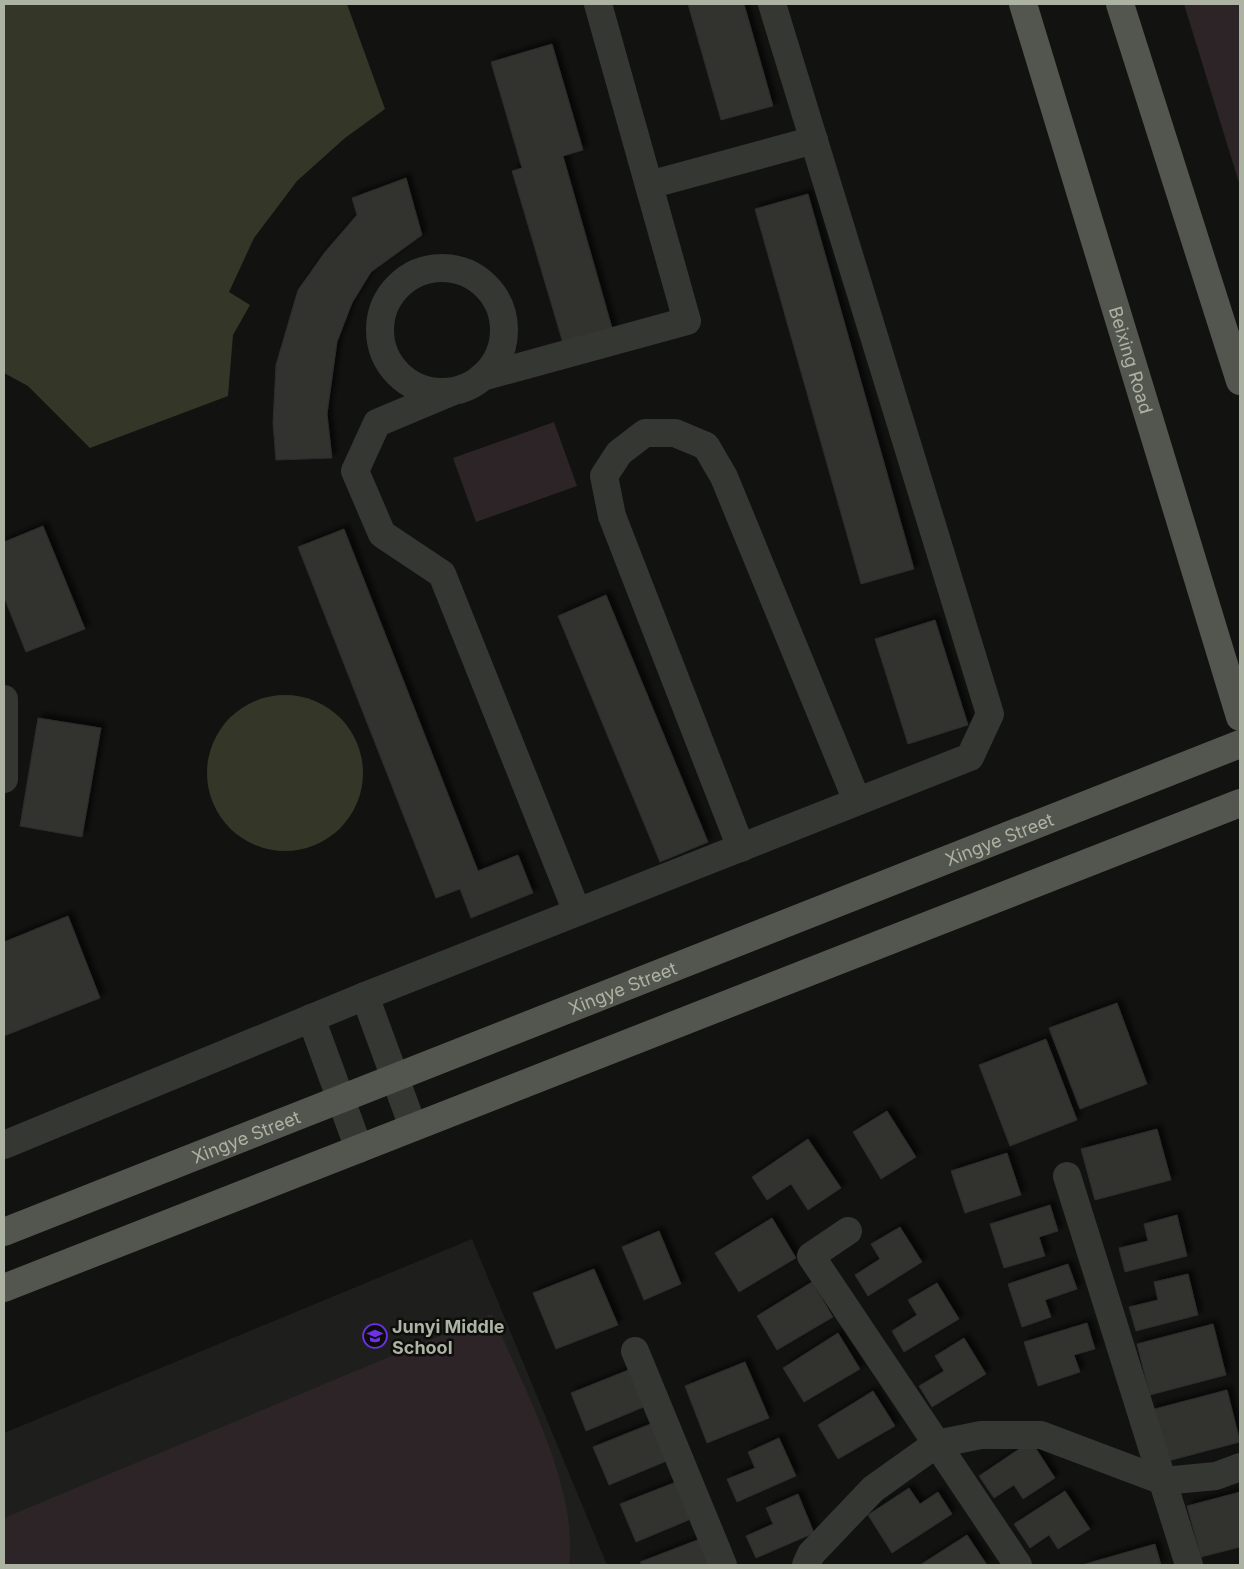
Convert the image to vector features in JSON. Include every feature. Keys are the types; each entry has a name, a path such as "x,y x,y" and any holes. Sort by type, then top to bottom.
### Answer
{"main road":[{"name":"Beixing Road","path":"1023,4 1240,717"},
{"path":"1120,4 1240,381"},
{"name":"Xingye Street","path":"4,1232 1240,744"},
{"path":"4,1288 1240,803"}],"street":[{"path":"576,912 442,574 382,534 355,471 378,423 468,386 482,378 688,321 598,4"},
{"path":"4,1145 365,996 970,757 990,714 772,4"},
{"path":"649,185 814,140"},
{"path":"451,392 430,391 411,384 395,370 384,352 380,332 382,311 392,292 407,278 426,269 447,267 467,272 484,284 497,301 504,321 503,342 496,362 482,378"},
{"path":"741,848 612,516 604,476 619,453 645,433 675,433 706,446 724,477 857,802"},
{"path":"4,699 6,706 4,779"},
{"path":"365,996 413,1128"},
{"path":"311,1018 359,1149"},
{"path":"1067,1176 1189,1565"},
{"path":"848,1231 811,1256 1018,1565"},
{"path":"635,1351 723,1565"},
{"path":"806,1565 810,1554 873,1489 936,1444 981,1435 1041,1435 1163,1481 1216,1476 1240,1467"}],"shaded area":[{"path":"4,4 347,4 385,109 345,138 297,181 254,238 229,292 250,305 233,335 228,396 90,448 28,386 4,373"},
{"path":"1184,4 1240,4 1240,186"},
{"path":"554,422 577,486 476,522 453,458"},
{"path":"277,695 293,695 308,698 322,704 340,718 354,736 360,750 363,773 360,796 354,810 340,828 322,842 308,848 293,851 277,851 262,848 248,842 230,828 220,816 210,796 207,781 207,765 210,750 216,736 230,718 242,708 262,698"},
{"name":"Junyi Middle School","path":"472,1239 607,1565 4,1565 4,1433"},
{"name":"Junyi Middle School","path":"492,1314 546,1437 557,1470 570,1535 569,1565 4,1565 4,1518"}],"building":[{"path":"688,4 744,4 773,106 721,120"},
{"path":"552,44 583,150 563,156 614,335 565,350 512,171 522,168 491,62"},
{"path":"406,178 422,235 371,272 352,303 337,342 327,414 332,458 276,460 273,423 276,365 298,290 325,252 357,215 352,198"},
{"path":"808,194 914,569 861,584 755,209"},
{"path":"43,526 85,629 26,652 4,597 4,542"},
{"path":"344,529 478,871 518,855 533,893 471,918 460,889 436,898 298,547"},
{"path":"606,595 708,842 660,862 558,616"},
{"path":"935,620 968,725 908,744 875,639"},
{"path":"38,718 101,728 82,837 20,826"},
{"path":"68,916 100,998 4,1036 4,942"},
{"path":"1117,1003 1147,1084 1080,1109 1049,1028"},
{"path":"1046,1039 1077,1120 1010,1146 979,1065"},
{"path":"887,1111 916,1157 881,1179 853,1132"},
{"path":"1157,1129 1171,1180 1095,1200 1081,1149"},
{"path":"808,1139 841,1188 808,1210 791,1184 767,1200 752,1177"},
{"path":"1007,1153 1021,1195 965,1213 951,1171"},
{"path":"1050,1205 1058,1231 1039,1237 1045,1256 1004,1268 990,1224"},
{"path":"1177,1215 1187,1256 1125,1272 1119,1248 1148,1241 1144,1224"},
{"path":"772,1218 796,1258 739,1292 715,1253"},
{"path":"900,1227 922,1262 868,1296 855,1275 880,1259 871,1244"},
{"path":"659,1231 681,1284 644,1300 622,1247"},
{"path":"1068,1264 1077,1289 1045,1300 1051,1317 1022,1327 1008,1284"},
{"path":"594,1269 618,1325 556,1349 533,1293"},
{"path":"1188,1274 1198,1315 1136,1331 1129,1307 1158,1300 1154,1282"},
{"path":"812,1282 833,1317 777,1350 757,1316"},
{"path":"937,1283 959,1319 904,1352 892,1331 917,1315 908,1300"},
{"path":"1087,1323 1095,1349 1074,1355 1080,1372 1038,1386 1024,1342"},
{"path":"1213,1324 1226,1375 1150,1395 1137,1344"},
{"path":"838,1333 860,1369 804,1402 783,1368"},
{"path":"964,1338 986,1374 932,1407 919,1386 944,1371 935,1356"},
{"path":"745,1362 769,1418 707,1443 685,1386"},
{"path":"631,1369 646,1406 586,1431 571,1393"},
{"path":"1227,1390 1240,1442 1164,1462 1151,1410"},
{"path":"873,1391 895,1426 838,1459 818,1425"},
{"path":"653,1423 669,1460 609,1485 593,1447"},
{"path":"779,1438 796,1476 737,1502 727,1479 755,1468 748,1452"},
{"path":"1031,1441 1055,1478 1023,1499 1014,1485 994,1498 979,1476"},
{"path":"681,1480 696,1517 636,1542 620,1504"},
{"path":"909,1488 920,1504 938,1492 952,1514 892,1553 868,1515"},
{"path":"1065,1491 1090,1529 1058,1549 1049,1535 1030,1548 1014,1524"},
{"path":"1240,1492 1240,1547 1201,1557 1187,1506"},
{"path":"798,1494 814,1533 756,1558 746,1536 773,1524 766,1508"},
{"path":"967,1535 987,1565 920,1565"},
{"path":"700,1539 711,1565 642,1565 640,1562"},
{"path":"1155,1544 1161,1565 1082,1565"}],"place":[{"name":"Junyi Middle School","path":"375,1336"}]}
